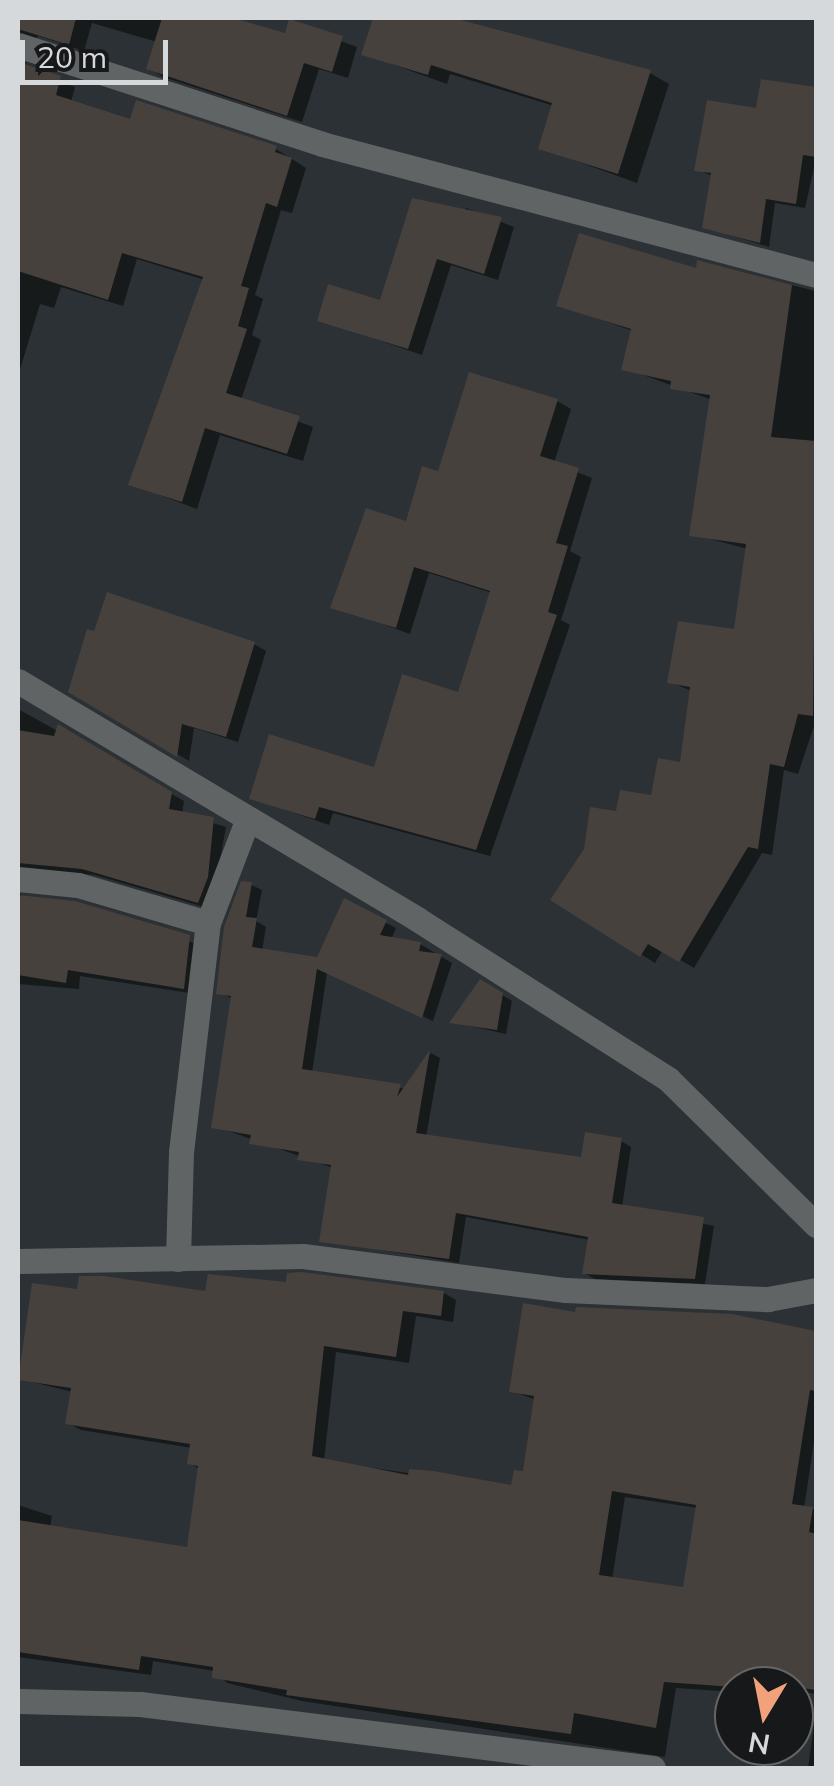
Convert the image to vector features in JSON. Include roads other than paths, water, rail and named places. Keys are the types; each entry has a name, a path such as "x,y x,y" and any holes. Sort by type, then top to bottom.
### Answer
{"street":[{"path":"18,45 322,144 816,275"},
{"path":"18,681 668,1079 816,1224"},
{"path":"178,1259 180,1152 208,923 248,821"},
{"path":"18,878 78,885 208,923"},
{"path":"18,1261 303,1256 584,1291 768,1300 816,1290"},
{"path":"18,1701 140,1704 652,1768"}]}
